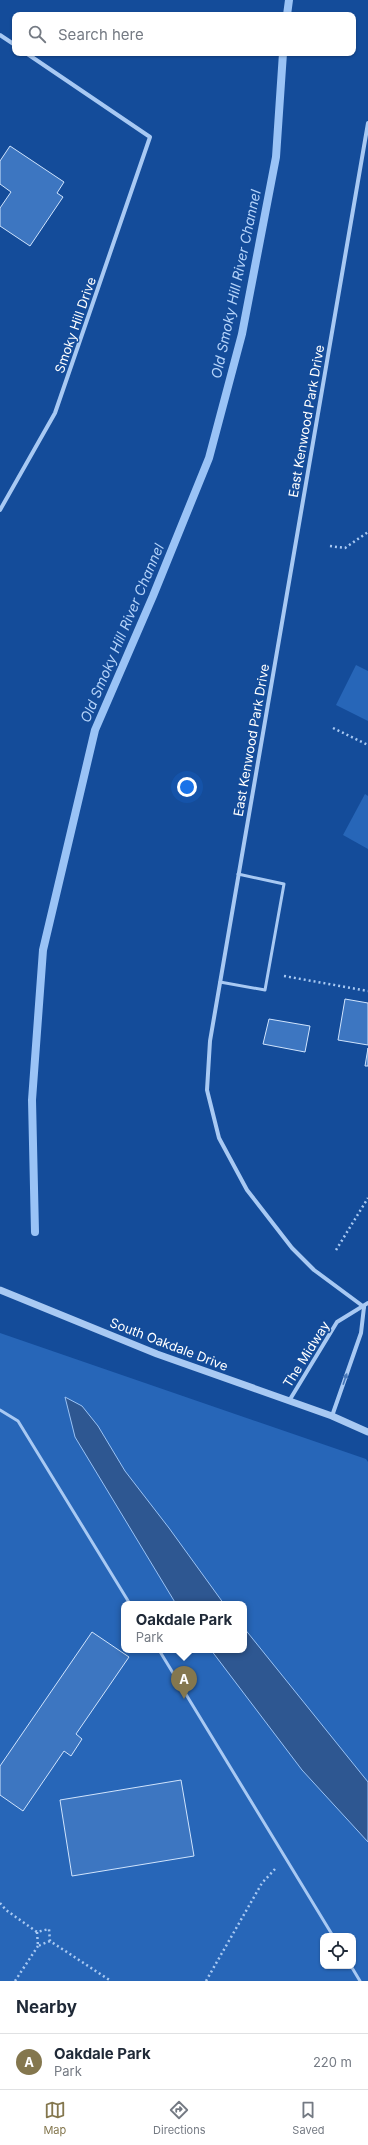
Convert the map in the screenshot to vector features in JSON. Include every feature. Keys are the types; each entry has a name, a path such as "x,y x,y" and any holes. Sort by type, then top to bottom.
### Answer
{"street":[{"path":"0,35 12,43"},
{"name":"Smoky Hill Drive","path":"0,510 56,413 150,137 30,56"},
{"name":"East Kenwood Park Drive","path":"364,1307 314,1270 292,1248 247,1190 219,1138 207,1090 210,1041 368,123"},
{"name":"South Oakdale Drive","path":"0,1290 157,1354 289,1400 332,1416 368,1432"},
{"name":"The Midway","path":"289,1400 337,1322 368,1304"},
{"path":"332,1416 361,1333 364,1307"}],"lane":[{"path":"220,982 265,990 284,884 238,874"},
{"path":"0,1410 18,1421 128,1601"},
{"path":"160,1653 331,1933"},
{"path":"353,1969 360,1981"}],"path":[{"path":"330,546 344,548 368,532"},
{"path":"333,728 368,745"},
{"path":"268,974 368,991"},
{"path":"336,1250 368,1198"},
{"path":"206,1981 262,1883 285,1857"},
{"path":"0,1903 6,1910 37,1932 49,1929 50,1941"},
{"path":"37,1932 38,1946"},
{"path":"15,1981 38,1946 50,1941"},
{"path":"50,1941 111,1981"}],"shaded area":[{"path":"356,665 368,671 368,721 336,705"},
{"path":"365,794 368,796 368,849 343,835"},
{"path":"0,1333 366,1459 368,1462 368,1981 0,1981"},
{"path":"65,1397 82,1406 98,1426 125,1471 169,1528 222,1601 174,1601 75,1437"},
{"path":"247,1632 368,1782 368,1842 302,1770 213,1653 247,1653"}],"building":[{"path":"10,146 64,182 57,193 63,197 30,246 0,226 0,208 11,192 0,184 0,161"},
{"path":"345,999 368,1003 368,1045 338,1040"},
{"path":"269,1019 310,1026 305,1052 263,1044"},
{"path":"368,1048 368,1066 365,1066"},
{"path":"92,1632 129,1657 76,1734 82,1739 71,1756 64,1751 23,1811 0,1795 0,1766"},
{"path":"181,1780 194,1856 72,1876 60,1800"}],"waterway":[{"name":"Old Smoky Hill River Channel","path":"287,12 289,0"},
{"name":"Old Smoky Hill River Channel","path":"35,1232 32,1100 43,950 95,730 153,596 209,458 242,334 276,157 283,56"}],"place":[{"name":"Oakdale Park","path":"184,1699"}]}
